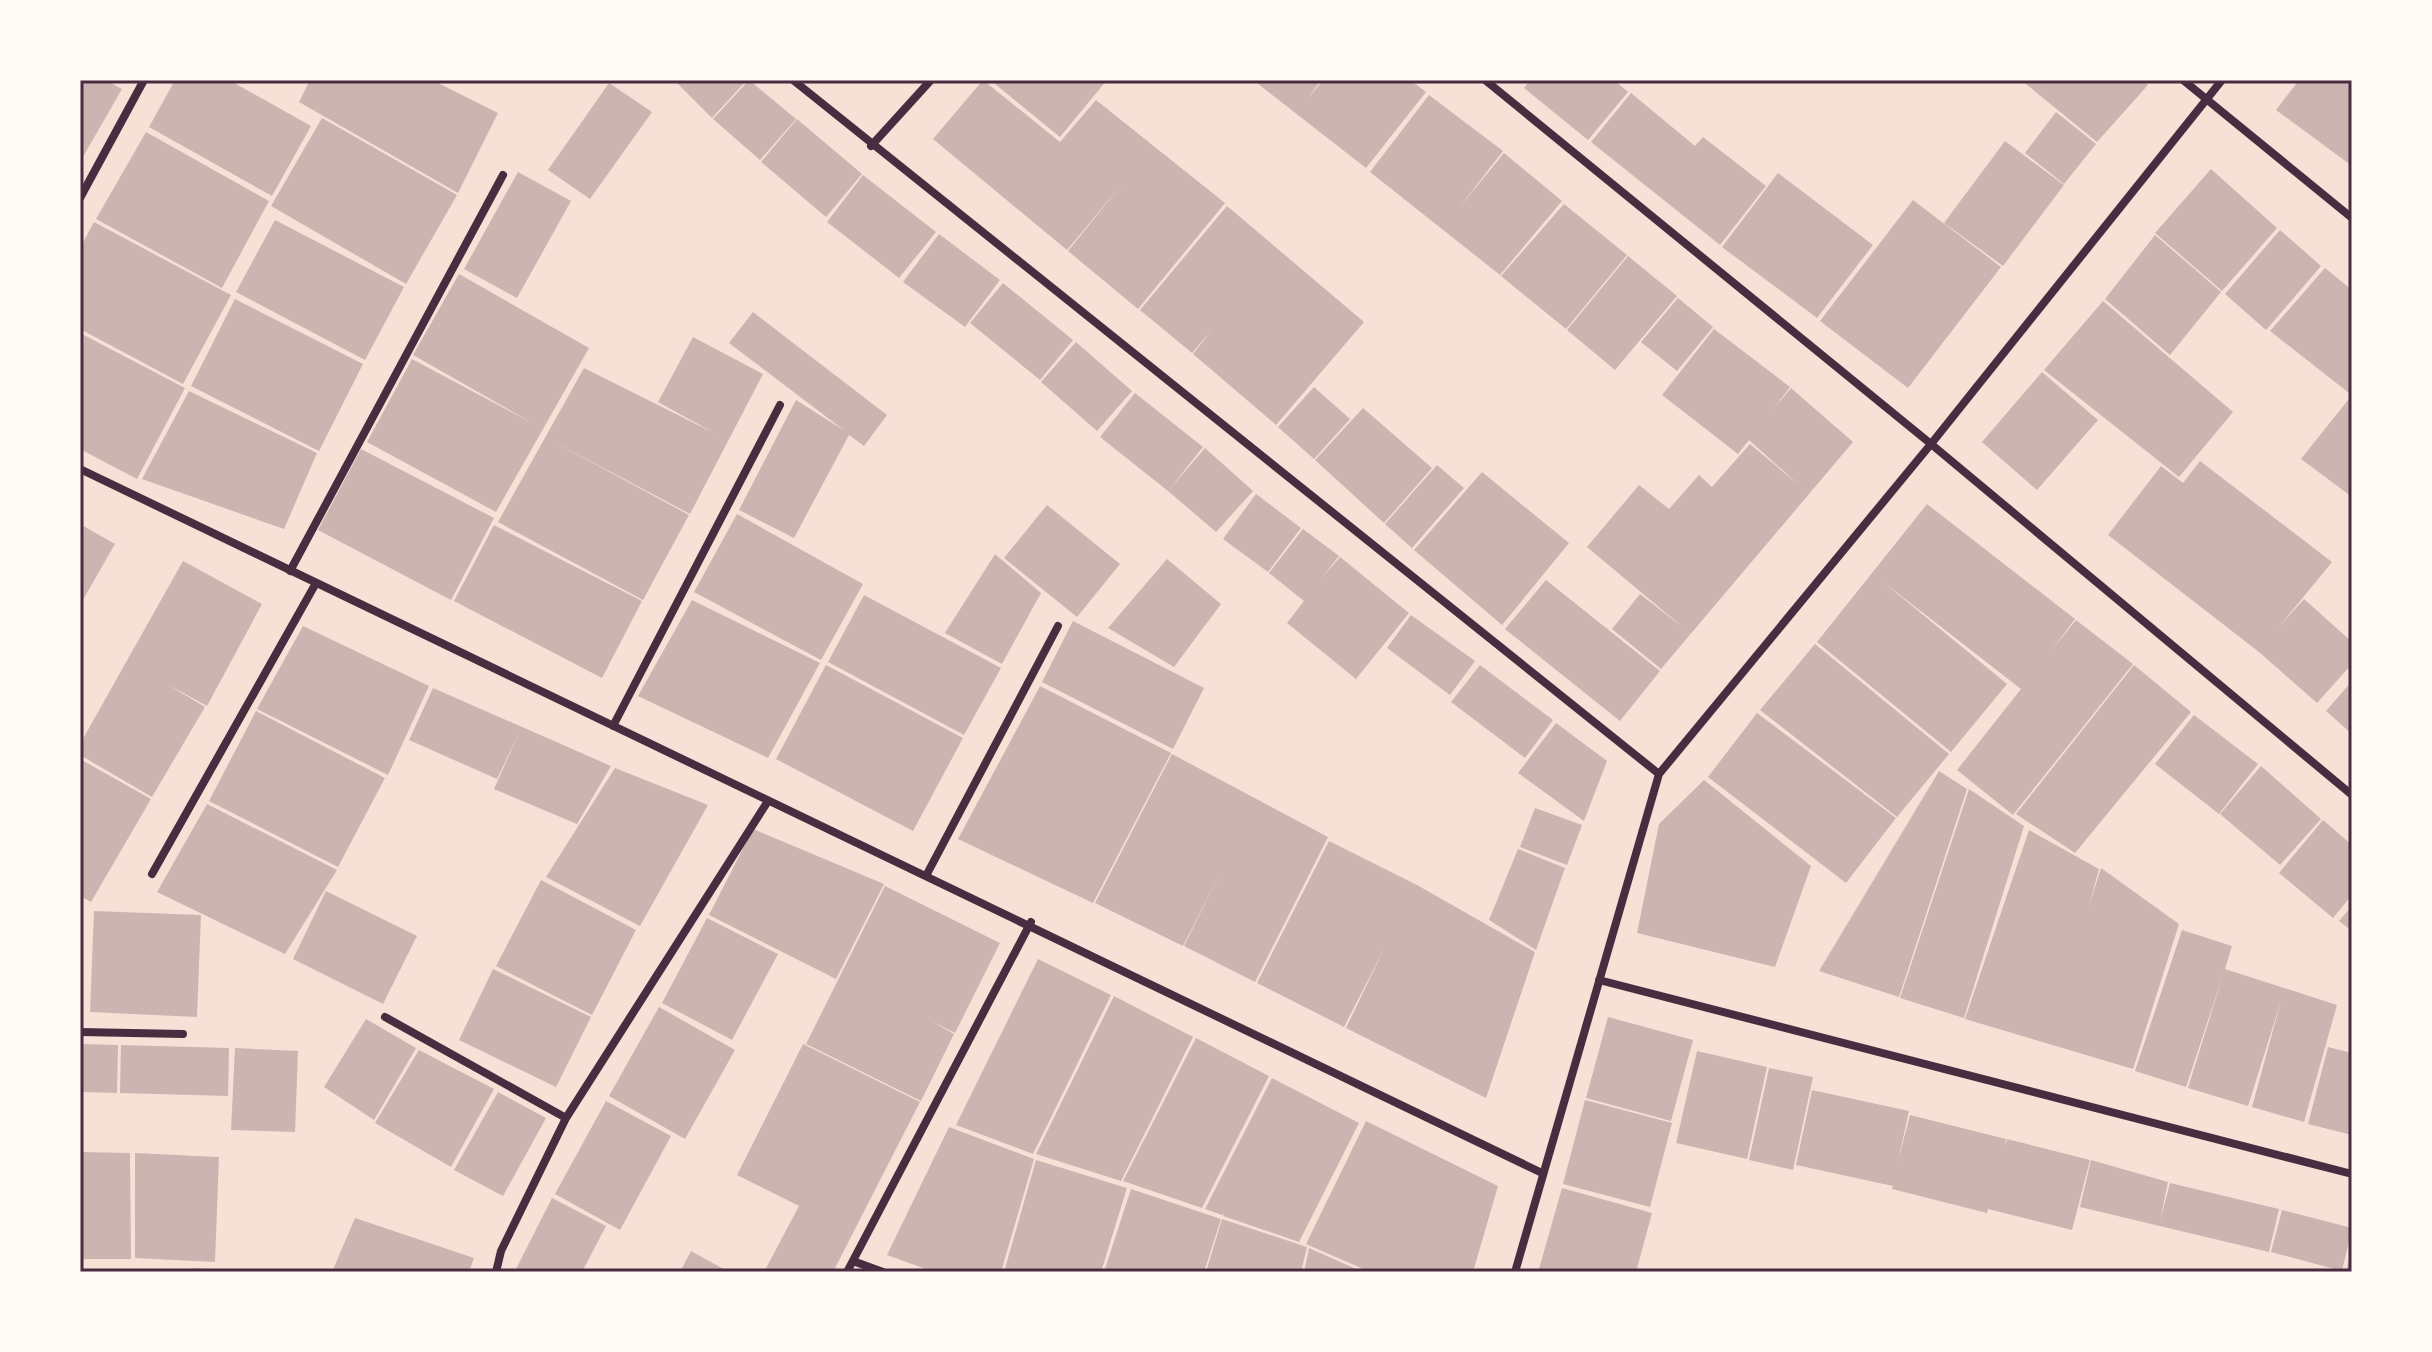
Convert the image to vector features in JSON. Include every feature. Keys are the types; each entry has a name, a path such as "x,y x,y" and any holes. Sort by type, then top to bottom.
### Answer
{"street":[{"path":"80,198 144,80"},
{"path":"793,80 871,146 1659,774"},
{"path":"871,146 931,80"},
{"path":"1485,80 1931,444 2352,795"},
{"path":"2183,80 2352,218"},
{"path":"1515,1272 1659,774 1931,444 2222,80"},
{"path":"290,571 503,175"},
{"path":"613,726 780,405"},
{"path":"80,469 768,801 1031,922 1542,1173"},
{"path":"152,874 316,583"},
{"path":"927,874 1058,626"},
{"path":"496,1272 501,1251 566,1118 768,801"},
{"path":"847,1272 1031,922"},
{"path":"1599,980 2352,1174"},
{"path":"385,1017 566,1118"},
{"path":"80,1032 183,1034"},
{"path":"853,1261 883,1272"}],"building":[{"path":"80,80 105,80 122,89 80,162"},
{"path":"175,80 229,80 311,126 272,196 149,127"},
{"path":"310,80 432,80 498,113 458,193 299,102"},
{"path":"674,80 747,80 712,118"},
{"path":"749,80 796,119 760,160 713,119"},
{"path":"983,80 1060,142 1096,100 1225,203 1138,309 1068,251 1123,183 1067,250 933,139"},
{"path":"990,80 1107,80 1060,137"},
{"path":"1253,80 1321,80 1307,100 1323,80 1410,80 1426,92 1366,168"},
{"path":"1530,80 1614,80 1628,92 1588,140 1524,88"},
{"path":"2021,80 2142,80 2148,85 2097,142"},
{"path":"2299,80 2352,80 2352,166 2276,110"},
{"path":"609,83 652,112 590,199 548,170"},
{"path":"1631,93 1695,146 1703,137 1766,186 1720,245 1591,142"},
{"path":"1429,95 1503,151 1458,209 1504,153 1562,201 1500,275 1370,172"},
{"path":"2056,112 2096,144 2064,184 2025,153"},
{"path":"322,118 457,195 406,284 271,206"},
{"path":"797,119 862,174 826,217 761,162"},
{"path":"146,132 269,201 222,288 96,219"},
{"path":"2005,141 2064,185 2003,266 1944,223"},
{"path":"2211,169 2277,228 2222,291 2155,233"},
{"path":"518,172 571,201 517,298 464,269"},
{"path":"1778,173 1873,245 1817,318 1722,247"},
{"path":"863,175 936,232 899,278 827,222"},
{"path":"1913,200 2001,267 1908,388 1820,321"},
{"path":"1564,204 1627,255 1566,329 1501,276"},
{"path":"1227,206 1364,322 1276,425 1193,354 1212,330 1192,353 1140,310"},
{"path":"275,220 404,287 365,360 236,292"},
{"path":"94,222 231,295 183,384 80,329 80,248"},
{"path":"2280,230 2321,266 2266,330 2225,294"},
{"path":"939,234 1000,280 965,327 903,282"},
{"path":"2155,235 2221,292 2170,355 2105,299"},
{"path":"1628,256 1677,296 1615,370 1567,330"},
{"path":"2325,268 2352,290 2352,388 2349,393 2270,331"},
{"path":"459,274 589,348 496,512 367,442 412,359 534,424 413,355"},
{"path":"1003,283 1073,340 1040,380 970,323"},
{"path":"1678,298 1713,327 1677,371 1641,342"},
{"path":"235,299 363,364 319,451 191,386"},
{"path":"2103,301 2233,412 2179,477 2044,370"},
{"path":"753,312 887,415 864,446 849,435 794,538 739,510 796,400 845,431 729,343"},
{"path":"1714,329 1790,387 1773,409 1791,388 1853,442 1661,669 1612,629 1640,594 1685,629 1587,547 1639,485 1669,509 1699,475 1712,487 1750,444 1799,485 1749,440 1738,454 1662,395"},
{"path":"80,333 185,388 137,479 80,449"},
{"path":"693,337 763,374 690,514 547,438 689,515 643,600 498,522 584,368 716,434 658,402"},
{"path":"1076,342 1132,391 1097,431 1041,382"},
{"path":"2042,372 2098,420 2037,490 1982,442"},
{"path":"1314,387 1350,419 1314,459 1278,427"},
{"path":"189,391 317,453 284,529 142,479"},
{"path":"1135,393 1203,447 1168,491 1100,437"},
{"path":"2352,395 2352,497 2301,459"},
{"path":"1363,408 1432,468 1384,523 1315,460"},
{"path":"1205,448 1253,491 1216,532 1168,491"},
{"path":"361,449 494,518 451,600 318,530"},
{"path":"2200,461 2332,562 2278,628 2304,599 2352,642 2352,664 2317,703 2259,652 2108,535 2161,466 2183,483"},
{"path":"1437,465 1464,488 1412,548 1385,524"},
{"path":"1482,472 1569,543 1502,625 1414,550"},
{"path":"1256,494 1301,528 1268,572 1223,539"},
{"path":"1927,504 2075,619 2051,651 2076,620 2133,664 2013,815 1957,770 2021,689 1882,581 2007,684 1951,752 1817,642"},
{"path":"1047,505 1120,564 1077,617 1004,558"},
{"path":"737,514 863,584 821,660 694,592"},
{"path":"80,524 115,544 80,605"},
{"path":"494,525 642,601 602,678 454,601"},
{"path":"1303,529 1339,556 1321,579 1340,557 1409,613 1356,679 1287,623 1304,601 1269,573"},
{"path":"995,554 1041,593 1002,664 945,633"},
{"path":"1167,559 1221,604 1174,667 1108,628"},
{"path":"183,561 262,604 207,706 167,684 205,707 152,797 80,755 80,744"},
{"path":"1546,580 1660,671 1620,721 1505,629"},
{"path":"864,595 1001,668 964,735 828,662"},
{"path":"692,600 820,663 768,758 638,696"},
{"path":"1411,615 1475,661 1450,695 1387,648"},
{"path":"1073,621 1204,688 1173,749 1042,682"},
{"path":"303,626 429,686 388,775 257,709"},
{"path":"1815,644 1949,754 1897,817 1760,710"},
{"path":"826,665 963,738 913,831 776,759"},
{"path":"1480,665 1553,720 1525,758 1451,702"},
{"path":"2134,665 2191,712 2075,853 2016,814"},
{"path":"2352,681 2352,734 2326,711"},
{"path":"1040,686 1171,753 1093,903 958,839"},
{"path":"433,688 611,766 577,824 494,789 520,731 497,779 409,740"},
{"path":"256,711 385,778 338,867 209,801"},
{"path":"1757,713 1896,818 1846,883 1708,777"},
{"path":"2194,715 2258,764 2219,814 2155,764"},
{"path":"1556,723 1607,761 1584,821 1518,773"},
{"path":"1172,754 1328,837 1255,982 1184,946 1220,873 1183,946 1095,903"},
{"path":"80,759 151,799 91,902 80,896"},
{"path":"2261,766 2321,819 2280,865 2220,814"},
{"path":"615,768 708,805 640,926 546,877"},
{"path":"1939,771 1967,789 1899,997 1819,971"},
{"path":"1704,780 1811,866 1775,967 1637,933 1659,824"},
{"path":"1969,789 2024,826 1964,1018 1900,998"},
{"path":"207,804 337,870 285,954 157,892"},
{"path":"1535,808 1582,825 1567,865 1520,847"},
{"path":"2323,820 2352,845 2352,895 2333,918 2279,873"},
{"path":"753,829 884,884 836,979 709,915"},
{"path":"2029,830 2099,869 2089,906 2101,868 2179,924 2133,1069 1965,1019"},
{"path":"1329,841 1417,885 1535,952 1486,1098 1346,1028 1385,947 1344,1027 1257,983"},
{"path":"1518,849 1565,868 1536,950 1489,920"},
{"path":"541,880 636,930 592,1015 496,966"},
{"path":"885,886 1000,943 955,1033 931,1021 954,1034 921,1101 806,1044"},
{"path":"326,891 417,936 383,1004 293,959"},
{"path":"2352,906 2352,931 2339,921"},
{"path":"94,911 201,915 197,1017 90,1012"},
{"path":"707,918 778,954 732,1040 662,1003"},
{"path":"2182,930 2232,946 2225,969 2337,1005 2304,1122 2252,1107 2281,1001 2248,1106 2188,1088 2224,972 2186,1087 2135,1071"},
{"path":"1038,959 1111,995 1033,1154 956,1125"},
{"path":"493,969 591,1017 556,1087 459,1040"},
{"path":"1114,996 1193,1037 1121,1181 1036,1154"},
{"path":"659,1007 735,1050 685,1139 609,1096"},
{"path":"1608,1017 1693,1040 1671,1121 1586,1098"},
{"path":"366,1019 416,1048 374,1120 324,1087"},
{"path":"1196,1038 1269,1076 1202,1208 1123,1181"},
{"path":"80,1044 118,1045 117,1093 80,1092"},
{"path":"803,1044 920,1102 833,1272 764,1272 799,1206 737,1175"},
{"path":"121,1045 229,1048 228,1096 120,1093"},
{"path":"2328,1047 2352,1053 2352,1135 2308,1124"},
{"path":"235,1048 298,1051 295,1132 231,1130"},
{"path":"419,1050 494,1089 451,1167 375,1123"},
{"path":"1697,1051 1767,1067 1747,1159 1676,1143"},
{"path":"1769,1068 1813,1077 1793,1170 1749,1160"},
{"path":"1272,1078 1359,1123 1299,1242 1223,1216 1224,1213 1205,1209"},
{"path":"1812,1090 1909,1111 1898,1161 1910,1115 2006,1139 2005,1147 2007,1139 2090,1160 2072,1230 1988,1209 1987,1213 1892,1189 1893,1186 1796,1165"},
{"path":"498,1092 546,1118 503,1196 454,1170"},
{"path":"1585,1100 1672,1123 1650,1207 1563,1184"},
{"path":"606,1101 671,1136 620,1230 555,1194"},
{"path":"1366,1121 1498,1186 1473,1272 1370,1272 1306,1244"},
{"path":"949,1127 1034,1159 1001,1272 934,1272 887,1255"},
{"path":"80,1152 130,1153 131,1259 80,1259"},
{"path":"135,1153 219,1157 215,1262 135,1258"},
{"path":"1036,1160 1127,1188 1101,1272 1004,1272"},
{"path":"2091,1160 2168,1182 2160,1221 2170,1183 2279,1209 2269,1252 2080,1207"},
{"path":"1562,1188 1652,1213 1636,1272 1552,1272 1539,1269"},
{"path":"1131,1189 1221,1219 1204,1272 1104,1272"},
{"path":"552,1198 606,1226 582,1272 521,1272 516,1269"},
{"path":"2282,1210 2352,1228 2342,1271 2271,1252"},
{"path":"355,1218 474,1258 469,1272 332,1272"},
{"path":"1222,1219 1307,1247 1301,1272 1206,1272"},
{"path":"1309,1248 1363,1272 1304,1272"},
{"path":"2351,1250 2352,1272 2346,1272"},
{"path":"691,1251 729,1272 680,1272"},
{"path":"192,1268 223,1270 192,1272"}]}
